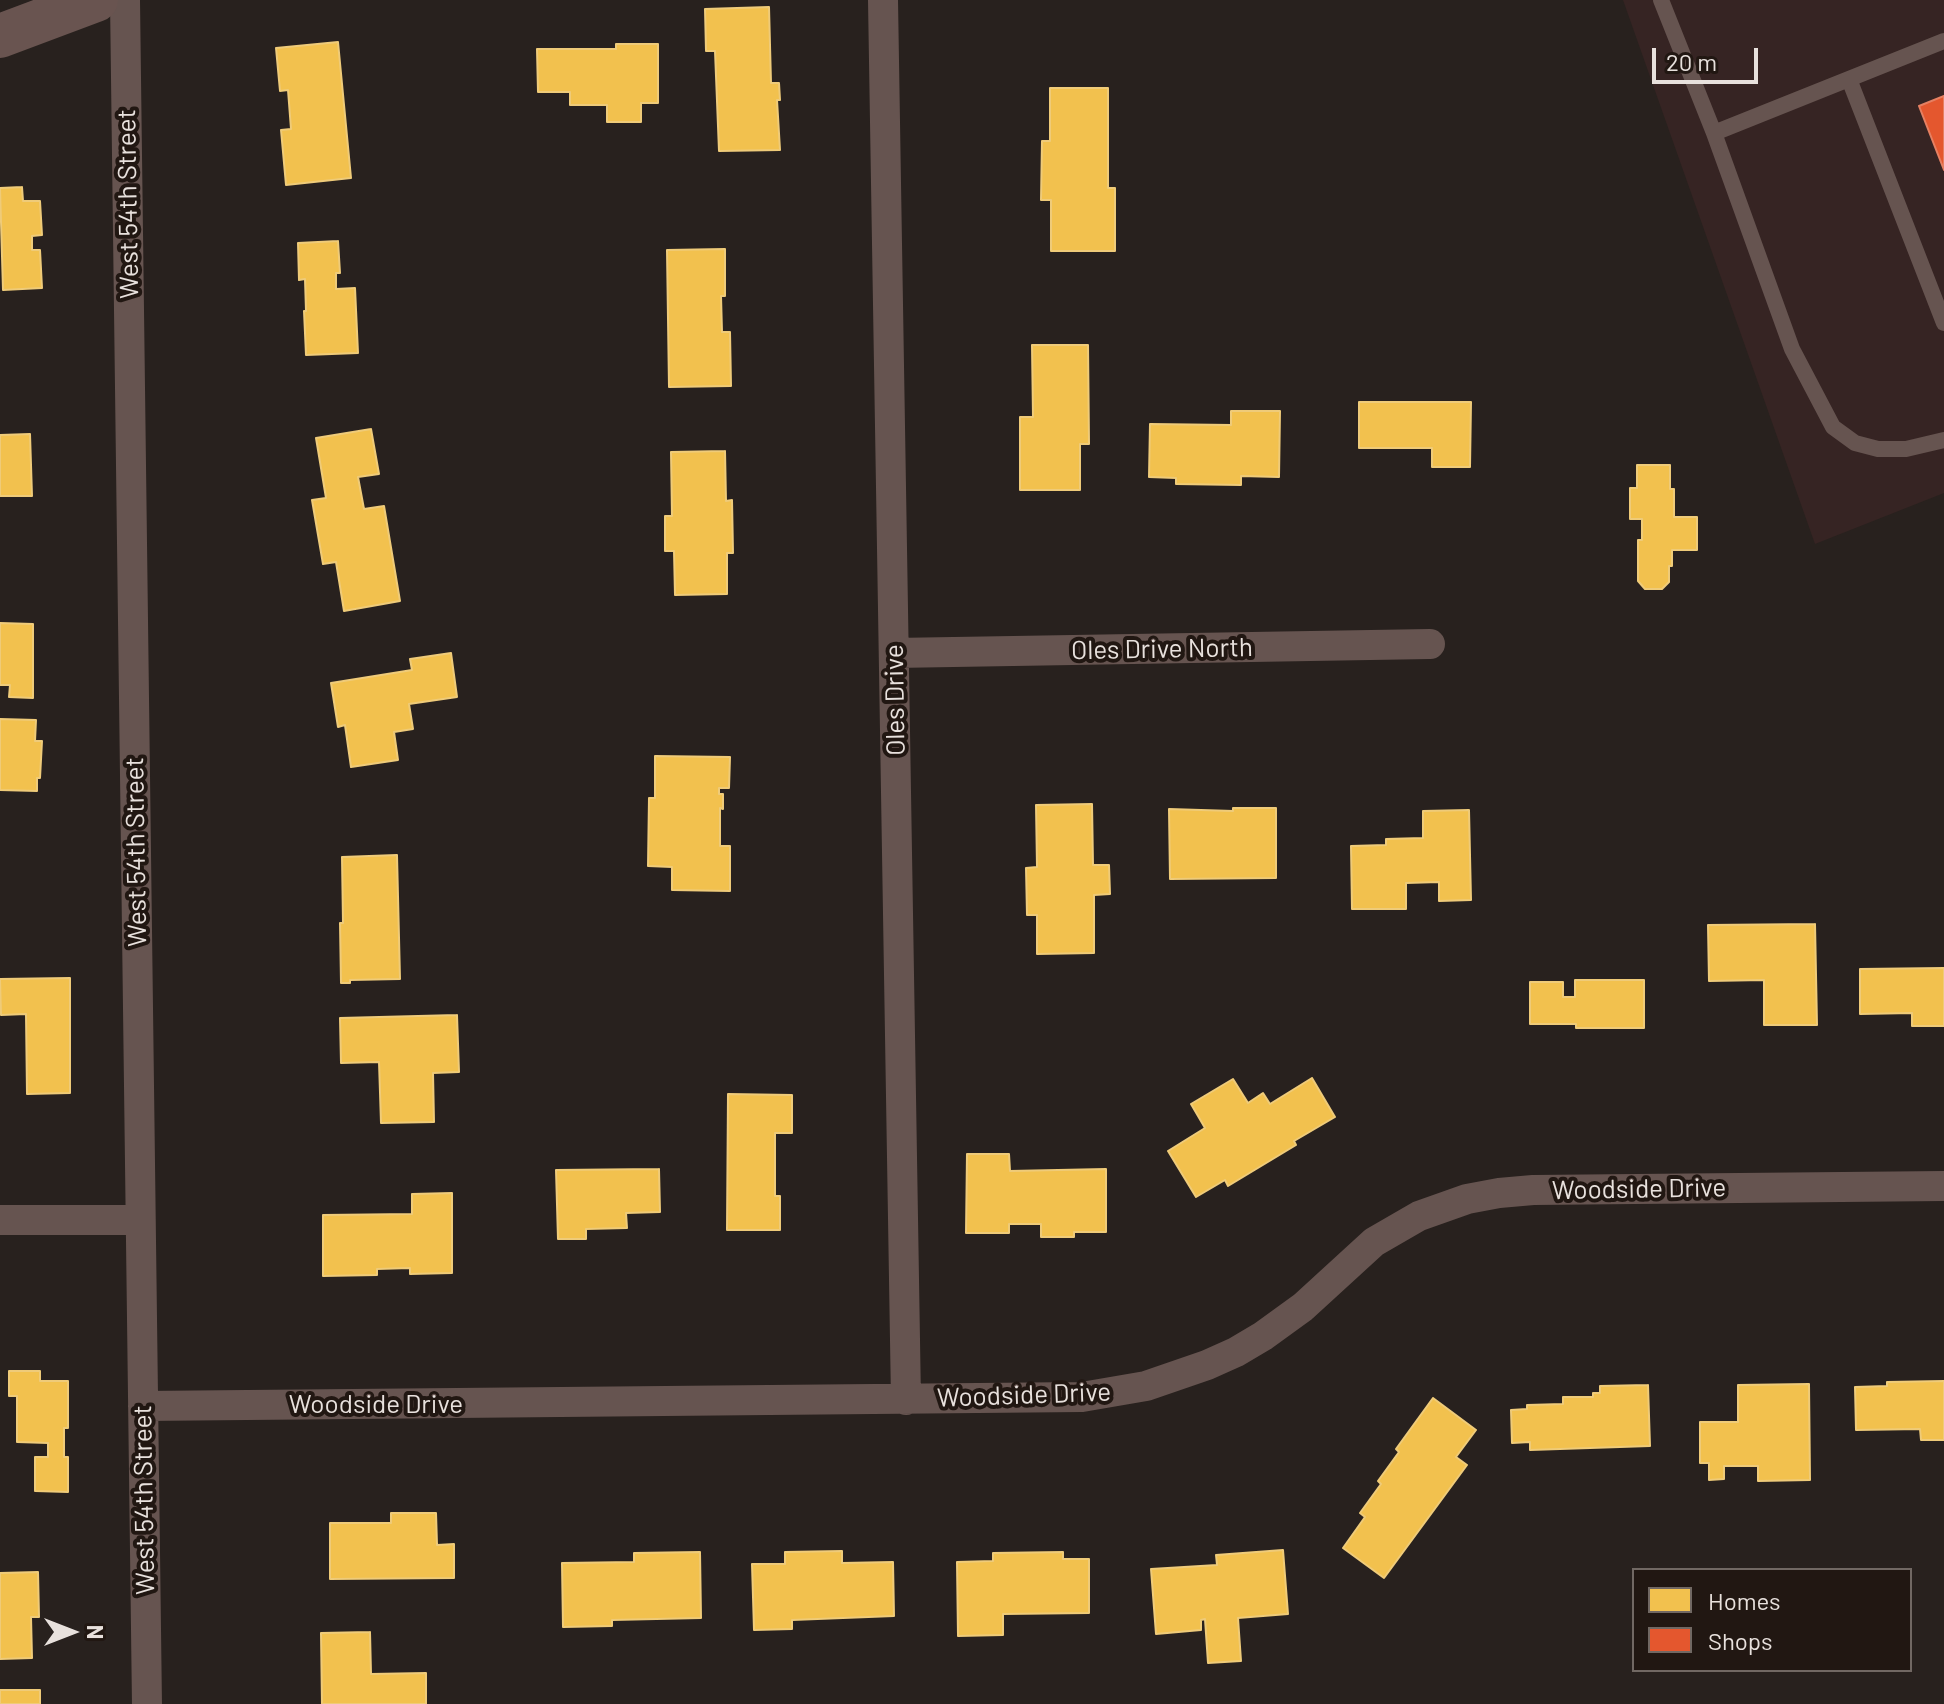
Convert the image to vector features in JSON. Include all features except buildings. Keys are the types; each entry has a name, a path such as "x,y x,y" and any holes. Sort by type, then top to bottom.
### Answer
{"main road":[{"path":"0,36 96,0"}],"street":[{"name":"West 54th Street","path":"125,0 147,1704"},
{"name":"Oles Drive","path":"883,0 906,1400"},
{"name":"Oles Drive North","path":"894,653 1430,644"},
{"name":"Woodside Drive","path":"143,1406 906,1400 1082,1397 1115,1393 1146,1386 1236,1352 1289,1317 1374,1242 1419,1216 1483,1196 1533,1190 1944,1186"},
{"path":"0,1220 140,1220"}],"lane":[{"path":"1661,0 1714,133 1792,349 1833,427 1855,443 1878,449 1906,449 1944,440"},
{"path":"1714,133 1944,41"},
{"path":"1849,79 1944,323"}],"shaded area":[{"path":"1623,0 1944,0 1944,493 1815,544"}]}
